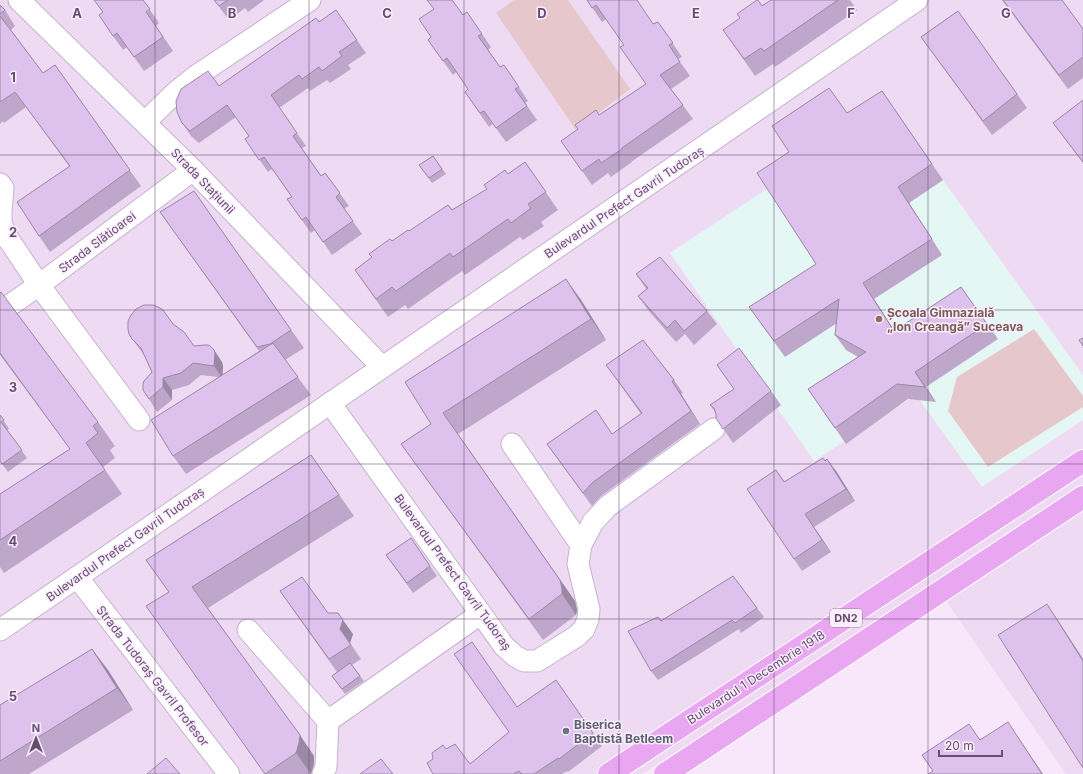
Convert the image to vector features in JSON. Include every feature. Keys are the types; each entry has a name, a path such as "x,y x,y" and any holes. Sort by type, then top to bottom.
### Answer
{"main road":[{"name":"Bulevardul 1 Decembrie 1918","path":"609,774 1083,461"},
{"name":"DN2","path":"665,774 1083,497"}],"street":[{"name":"Strada Stațiunii","path":"19,0 193,170 382,367"},
{"path":"145,122 175,93 196,76 310,0"},
{"name":"Bulevardul Prefect Gavril Tudoraș","path":"0,630 917,0"},
{"name":"Strada Slătioarei","path":"0,312 39,285 193,170"},
{"path":"0,184 3,188 1,222 5,234 39,285 139,420"},
{"name":"Bulevardul Prefect Gavril Tudoraș","path":"330,403 504,646 515,656 524,661 537,661 577,636 584,629 588,620 589,609 578,564 581,545 593,522 608,506 714,429"},
{"path":"512,444 581,545"},
{"name":"Strada Tudoraș Gavril Profesor","path":"77,577 229,774"},
{"path":"328,721 480,614"},
{"path":"248,630 328,721 326,767 323,774"}],"shaded area":[{"path":"0,0 1083,0 1083,774 1066,774 937,588 642,774 0,774"},
{"path":"514,0 568,0 630,89 576,130 496,13"},
{"name":"Școala Gimnazială „Ion Creangă” Suceava","path":"943,180 1083,375 1083,420 982,487 916,395 814,461 670,253 768,188 817,264"},
{"path":"1034,329 1083,396 1083,407 988,467 948,411 957,377"}],"building":[{"path":"94,0 143,0 150,9 146,12 163,37 134,57 117,33 113,36 99,15 103,12"},
{"path":"214,0 228,0 219,6"},
{"path":"427,0 452,0 463,15 467,12 482,34 478,36 500,67 504,65 519,87 515,89 527,106 496,128 484,111 480,113 465,92 468,89 447,58 443,61 428,40 431,37 419,19 434,9"},
{"path":"587,0 637,0 653,24 658,22 673,43 669,45 680,62 660,75 683,105 601,163 599,159 582,171 561,141 578,129 575,125 596,110 599,115 646,84 620,47 624,45 596,5 592,8"},
{"path":"757,0 762,6 771,0 838,0 764,51 761,48 744,59 723,30 740,18 737,14"},
{"path":"1003,0 1062,0 1083,29 1083,57 1059,75"},
{"path":"0,5 5,10 0,14"},
{"path":"336,10 357,40 339,52 342,56 322,71 319,67 302,79 299,75 271,95 297,133 293,136 321,176 325,173 340,193 336,197 353,221 323,242 306,217 302,220 287,199 292,197 264,157 259,160 245,139 249,136 227,105 190,131 182,123 177,112 176,101 181,89 208,71 219,86 316,18 319,22"},
{"path":"958,11 1017,94 983,121 921,37"},
{"path":"0,16 43,73 55,65 130,170 39,236 17,202 70,166 15,92 0,102"},
{"path":"829,88 847,113 882,91 932,164 898,187 932,239 863,283 894,331 961,287 987,324 915,372 925,387 897,384 835,428 808,389 866,352 835,335 839,299 774,341 749,307 816,264 757,173 789,152 772,126"},
{"path":"1083,100 1083,162 1053,123"},
{"path":"433,156 442,169 429,178 419,165"},
{"path":"525,162 546,192 528,204 531,208 511,223 508,219 453,257 450,253 396,291 392,287 376,299 355,270 372,257 369,254 390,239 392,241 448,205 452,210 487,189 484,185 505,170 508,174"},
{"path":"194,191 291,330 270,344 257,347 160,212"},
{"path":"660,257 707,311 684,331 675,320 667,328 638,296 648,288 636,274"},
{"path":"566,279 591,319 443,413 560,580 562,594 529,619 401,444 431,424 405,382"},
{"path":"1,292 98,422 93,426 98,433 86,443 105,470 0,540 0,494 70,449 0,353"},
{"path":"144,305 153,305 163,310 173,324 184,332 194,346 209,345 215,353 214,366 193,363 181,373 163,378 163,387 149,399 143,390 143,384 152,372 141,348 132,339 128,329 128,321 131,315 136,309"},
{"path":"1083,338 1083,346 1079,340"},
{"path":"643,340 674,380 672,381 691,411 592,483 583,493 547,444 596,410 612,434 642,413 606,365"},
{"path":"273,343 298,377 173,456 151,420"},
{"path":"739,348 771,391 723,429 716,418 714,408 710,405 734,389 717,365"},
{"path":"0,415 4,420 1,422 22,450 2,464 0,461"},
{"path":"311,455 339,495 192,587 300,735 296,753 265,774 146,606 169,592 146,560"},
{"path":"823,458 825,461 827,459 846,489 805,514 822,540 794,559 747,489 776,470 784,482"},
{"path":"411,538 430,566 407,583 386,555"},
{"path":"733,576 757,608 735,623 732,620 651,671 628,631 658,617 661,621"},
{"path":"302,577 328,613 338,613 343,620 340,629 351,645 329,659 280,591"},
{"path":"1047,604 1083,661 1083,768 998,635"},
{"path":"472,642 517,707 556,680 593,733 559,759 558,758 534,774 522,774 519,771 513,774 433,774 427,763 433,759 432,753 443,745 446,749 455,744 470,764 509,732 454,654"},
{"path":"92,649 117,688 0,761 0,705"},
{"path":"350,663 360,676 342,689 332,676"},
{"path":"1008,722 1042,774 928,774 933,771 922,755 969,724 980,740"},
{"path":"166,758 180,774 147,774"},
{"path":"381,759 393,774 360,774"}],"place":[{"name":"Școala Gimnazială „Ion Creangă” Suceava","path":"879,319"},
{"name":"Biserica Baptistă Betleem","path":"566,731"}]}
